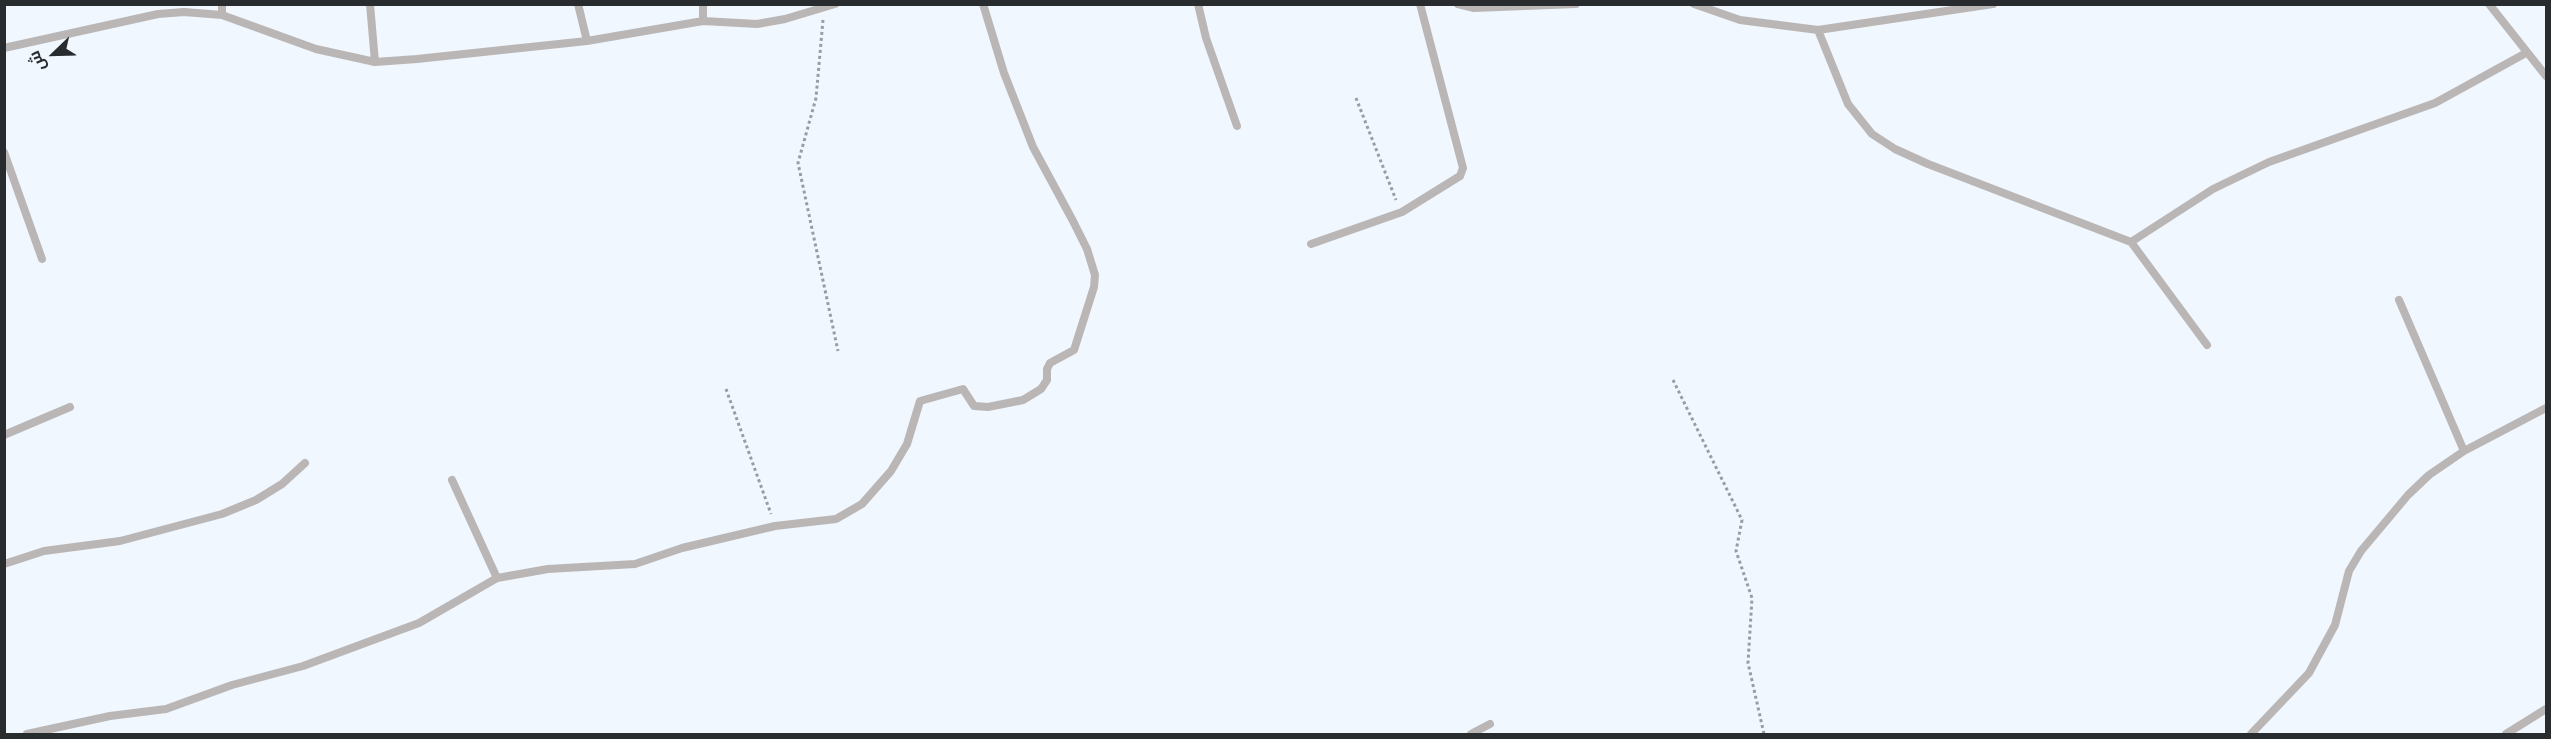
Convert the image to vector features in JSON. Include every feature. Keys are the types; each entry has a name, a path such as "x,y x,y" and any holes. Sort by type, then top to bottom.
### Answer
{"lane":[{"path":"222,4 222,15"},
{"path":"370,4 375,62"},
{"path":"578,4 587,41"},
{"path":"702,21 703,4"},
{"path":"4,48 158,14 184,12 222,15 316,49 375,62 587,41 702,21 757,24 824,9 835,4"},
{"path":"27,735 110,716 166,709 232,685 303,666 419,623 496,579 548,569 635,564 682,548 775,526 836,519 862,504 891,471 907,444 918,405 924,399 963,389 978,408 1023,400 1045,385 1050,363 1072,353 1076,345 1094,287 1095,275 1078,231 1033,147 1004,73 983,4"},
{"path":"1198,4 1206,38 1237,126"},
{"path":"1311,244 1402,212 1451,184 1460,176 1463,168 1420,4"},
{"path":"1458,4 1474,8 1575,4"},
{"path":"1695,5 1740,20 1818,30 1993,4"},
{"path":"2490,4 2526,53 2547,76"},
{"path":"1818,30 1848,104 1872,134 1928,164 2131,242 2207,345"},
{"path":"2131,242 2213,189 2269,162 2435,103 2526,53"},
{"path":"4,152 42,259"},
{"path":"2399,300 2464,451"},
{"path":"4,435 70,406"},
{"path":"2250,735 2309,673 2335,625 2349,571 2361,551 2408,495 2429,476 2464,451 2547,408"},
{"path":"4,564 44,551 120,541 222,514 256,500 282,484 305,463"},
{"path":"452,480 496,579"},
{"path":"2506,735 2547,709"},
{"path":"1471,735 1490,724"}],"path":[{"path":"824,9 816,98 798,163 838,351"},
{"path":"1356,98 1402,212"},
{"path":"1673,380 1742,520 1736,551 1752,598 1748,663 1764,735"},
{"path":"726,389 775,526"}]}
